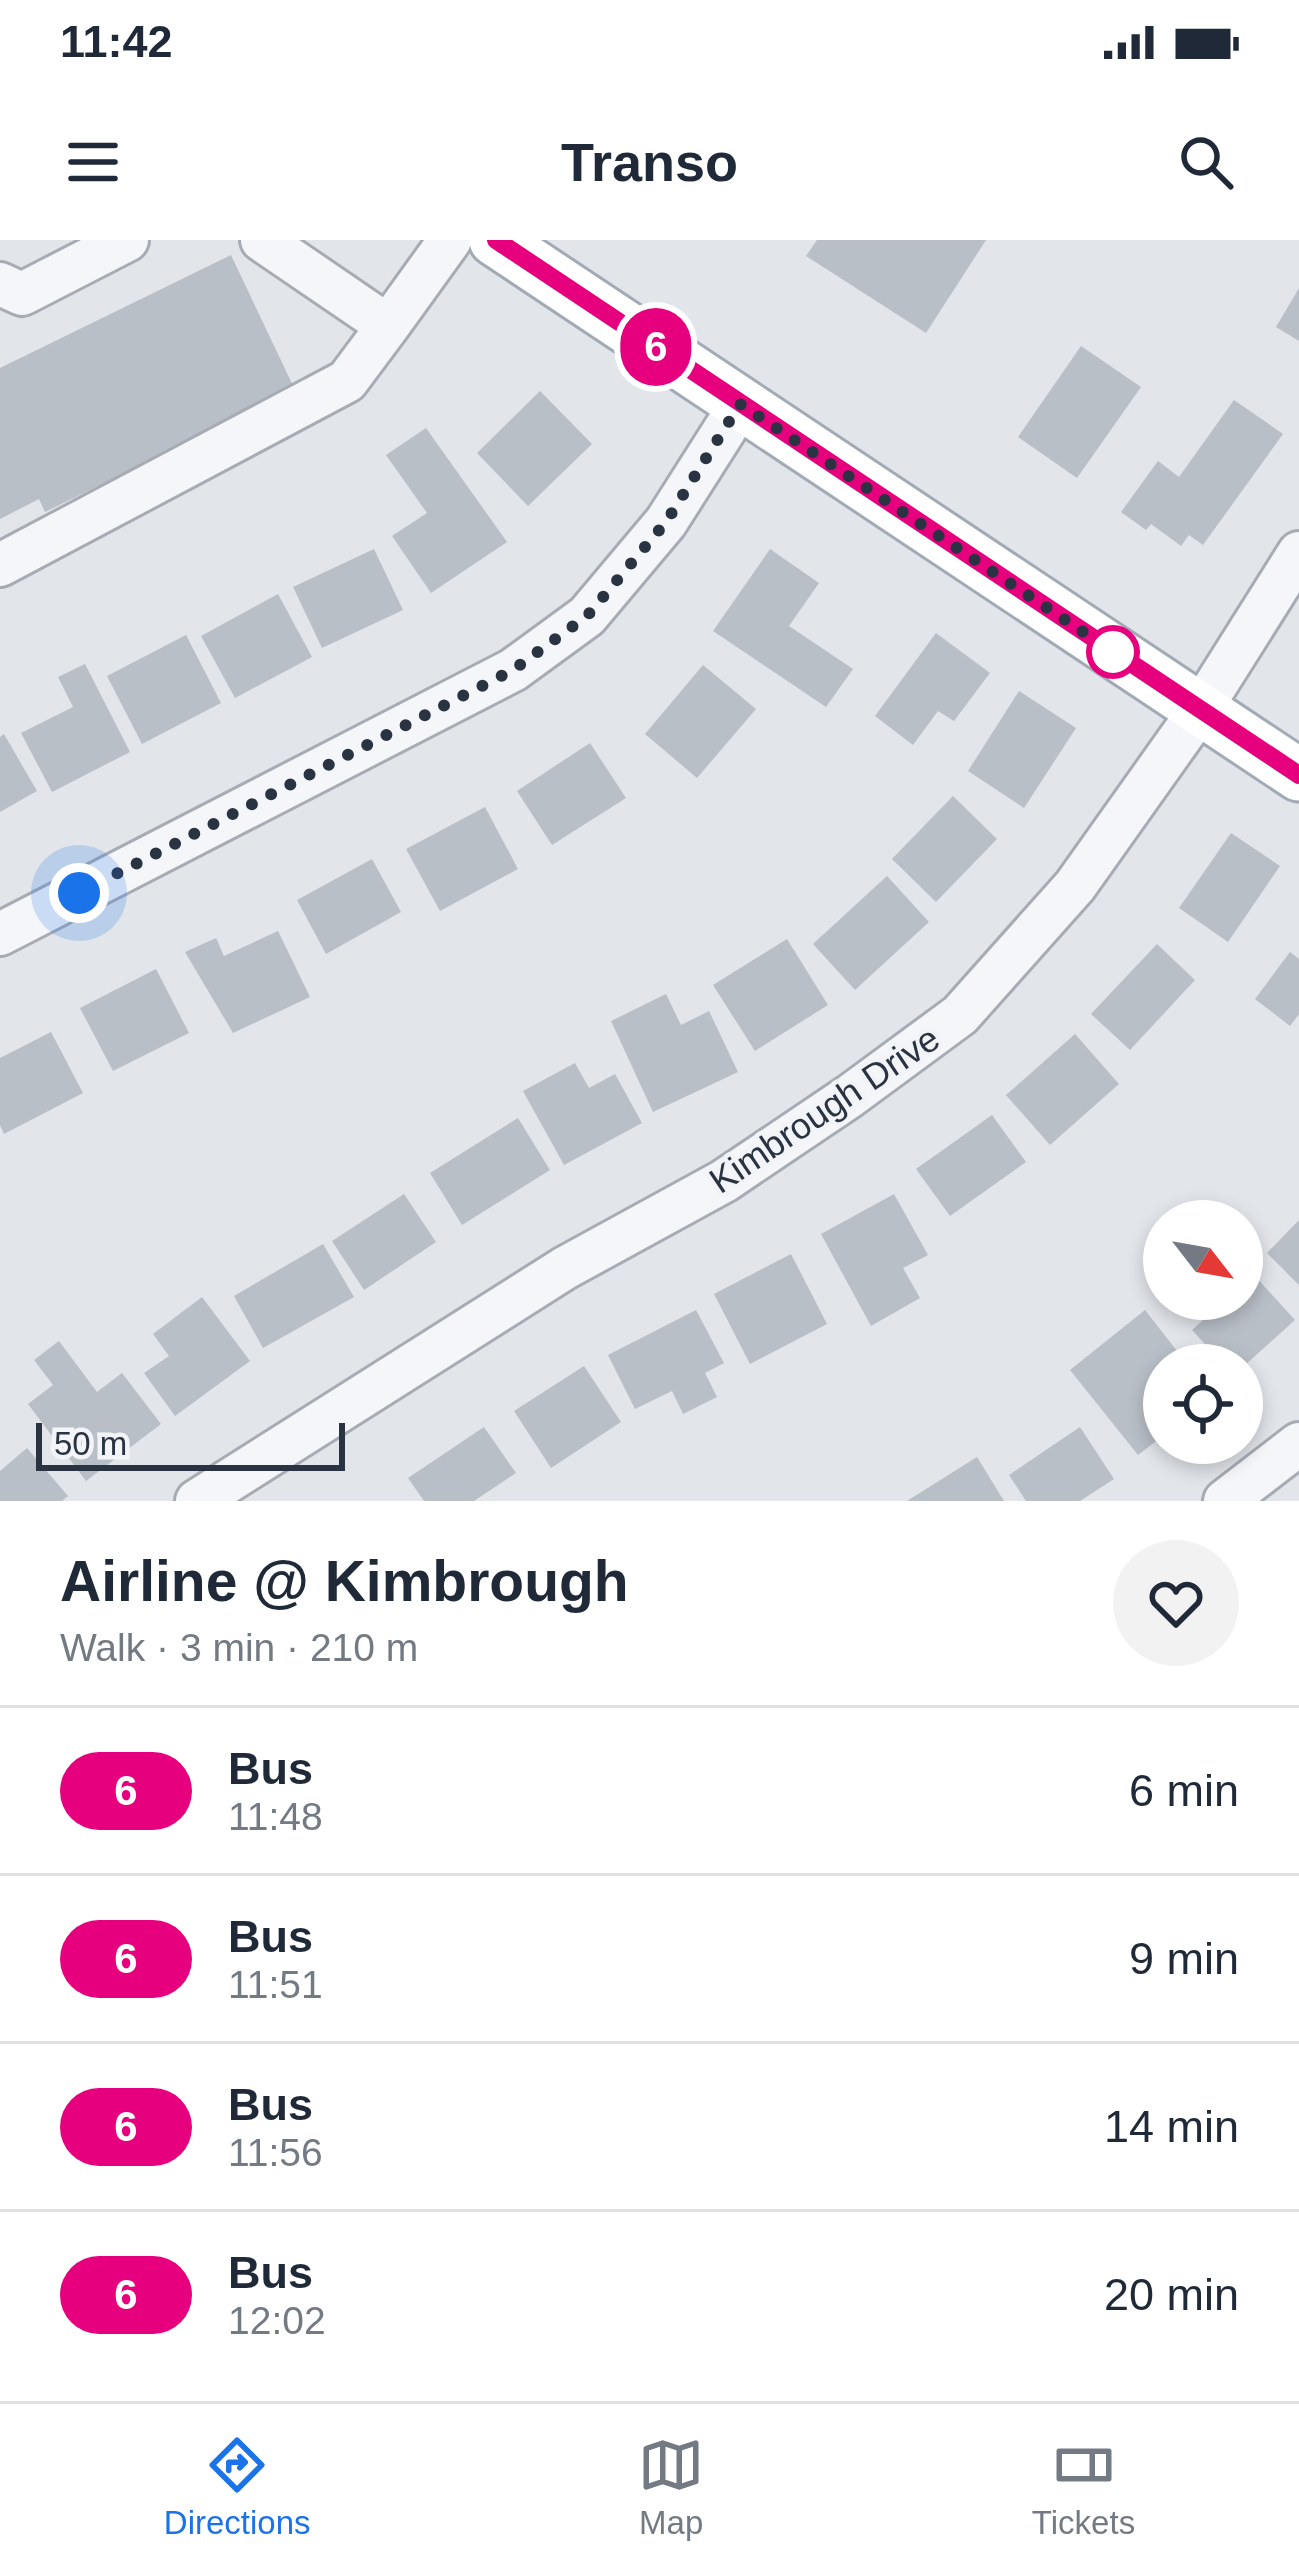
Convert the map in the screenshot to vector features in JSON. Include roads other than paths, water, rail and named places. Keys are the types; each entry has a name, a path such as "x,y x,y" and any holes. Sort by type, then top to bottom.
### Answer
{"main road":[{"path":"496,240 1299,775"}],"street":[{"path":"0,284 22,293 127,240"},
{"path":"262,240 388,326"},
{"path":"0,565 347,381 450,240"},
{"path":"0,934 513,670 587,616 666,522 740,404"},
{"name":"Kimbrough Drive","path":"197,1501 565,1268 724,1180 960,1015 1075,886 1200,710 1299,553"},
{"path":"1225,1501 1299,1444"}]}
